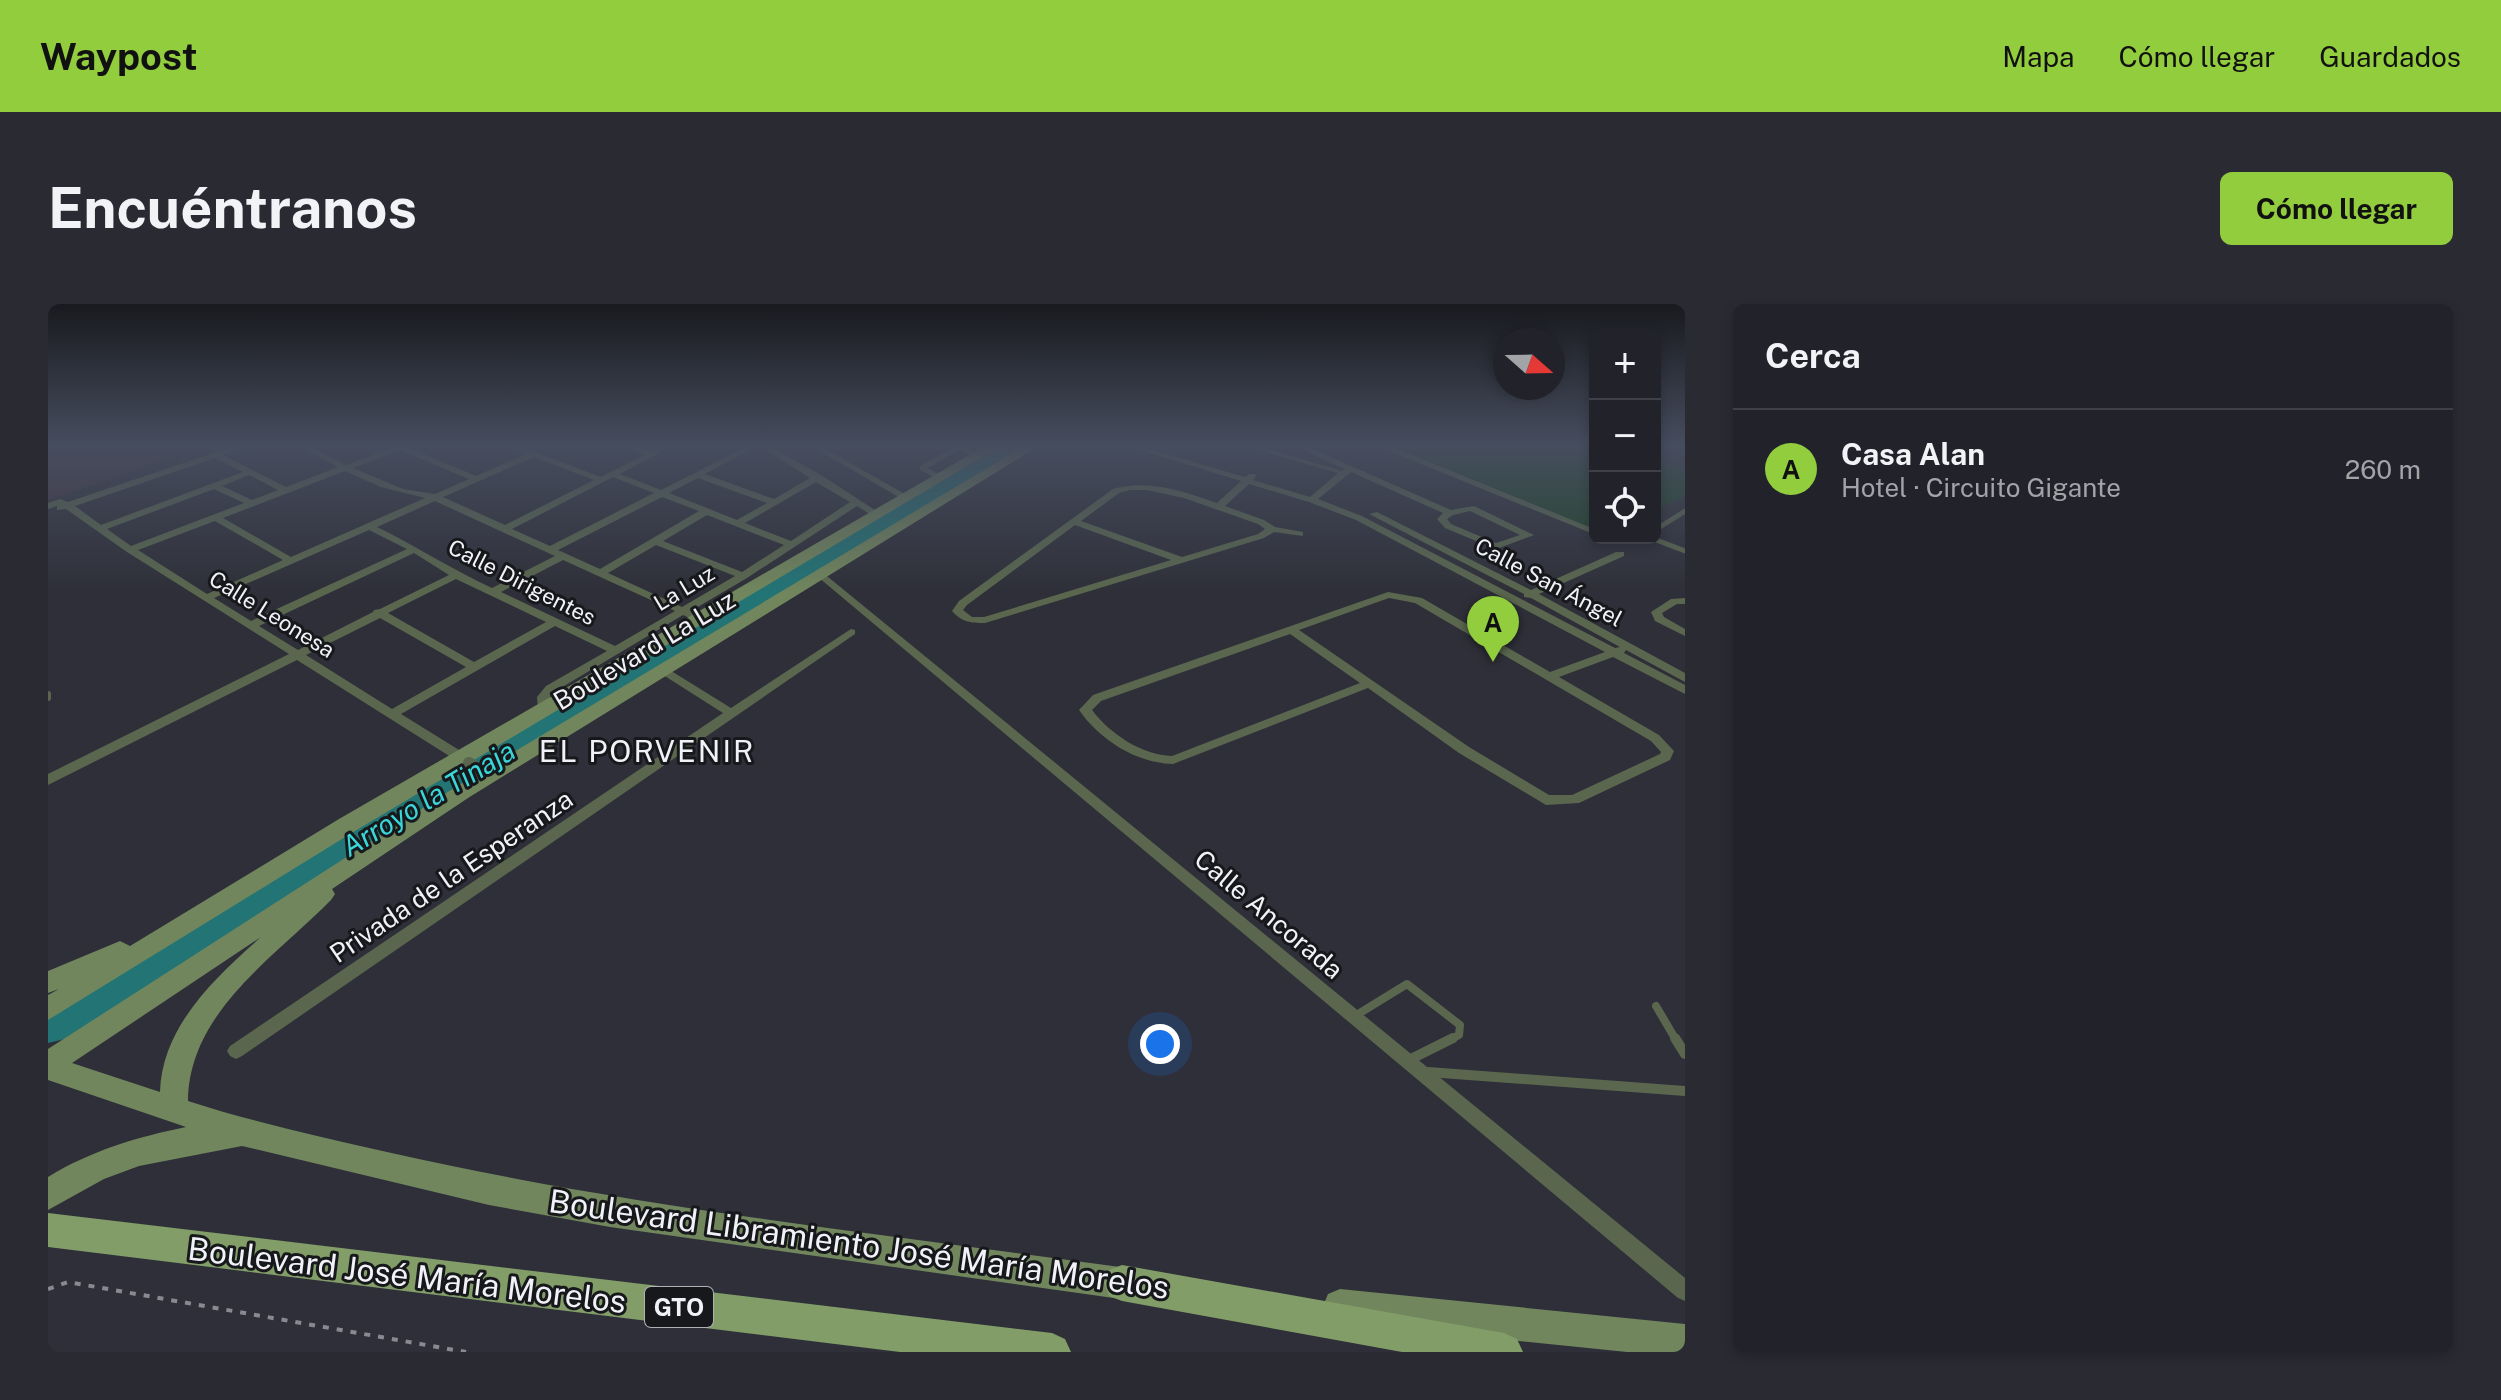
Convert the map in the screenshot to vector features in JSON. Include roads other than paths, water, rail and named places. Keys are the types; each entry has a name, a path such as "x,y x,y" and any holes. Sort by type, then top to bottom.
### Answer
{"main road":[{"name":"Boulevard La Luz","path":"48,1066 485,774 664,671 951,496"},
{"name":"Boulevard La Luz","path":"48,1009 191,921 466,760 693,616 905,497"},
{"path":"173,1109 176,1066 190,1033 216,998 352,864"},
{"path":"48,982 191,921"},
{"name":"Boulevard Libramiento José María Morelos","path":"48,1066 243,1133 405,1173 610,1212 1122,1283 1685,1341"},
{"path":"48,1195 114,1158 162,1144 243,1133"},
{"name":"Boulevard José María Morelos","path":"48,1230 1052,1352"},
{"path":"1122,1283 1504,1352"}],"street":[{"path":"48,512 58,504 83,496"},
{"path":"98,529 185,496"},
{"path":"236,496 250,503"},
{"path":"130,550 269,496"},
{"path":"430,496 693,616"},
{"path":"505,529 570,496"},
{"path":"493,592 656,496"},
{"path":"668,496 791,544"},
{"path":"757,496 774,502"},
{"path":"736,524 785,496"},
{"path":"847,496 876,514"},
{"path":"1110,496 1077,523 963,603 958,614 969,620 985,620 1261,536 1272,529"},
{"path":"1179,496 1261,522 1272,529 1300,534"},
{"path":"1217,508 1230,496"},
{"name":"Calle San Ángel","path":"1312,496 1394,523 1532,594 1629,648 1683,683"},
{"path":"1409,496 1450,513 1475,509 1529,535 1496,546 1448,526 1442,519 1450,513"},
{"path":"208,597 435,497"},
{"name":"Calle San Ángel","path":"1316,497 1615,652 1683,683"},
{"name":"La Luz","path":"544,711 543,697 550,689 616,651 693,616 743,576 857,502"},
{"name":"Calle Leonesa","path":"58,504 394,713 485,774"},
{"path":"600,573 705,512"},
{"path":"215,517 290,560"},
{"path":"1077,523 1178,559"},
{"name":"Calle Dirigentes","path":"368,526 415,549 456,575 616,651"},
{"path":"655,541 743,576"},
{"path":"252,625 415,549"},
{"path":"1516,599 1620,554"},
{"path":"48,780 295,653 456,575"},
{"name":"Calle Ancorada","path":"822,575 1685,1291"},
{"path":"1292,630 1531,794 1546,800 1574,800 1665,757 1668,751 1663,744 1409,597 1388,595 1097,698 1085,710 1138,753 1160,762 1173,760 1368,684"},
{"path":"1685,601 1675,601 1656,612 1659,619 1685,633"},
{"path":"378,612 474,667"},
{"path":"394,713 554,622"},
{"name":"Privada de la Esperanza","path":"236,1051 851,632"},
{"path":"1548,677 1629,648"},
{"path":"664,671 733,714"}],"lane":[{"path":"1506,496 1589,530"},
{"path":"1661,526 1685,511"},
{"path":"1661,542 1685,551"},
{"path":"1355,1016 1407,984 1460,1025 1459,1035 1409,1060"},
{"path":"1656,1006 1685,1054"},
{"path":"1423,1072 1685,1091"}],"waterway":[{"name":"Arroyo la Tinaja","path":"50,1026 930,496"}],"place":[{"name":"Casa Alan","path":"1493,662"}],"district":[{"name":"EL PORVENIR","path":"647,751"}]}
